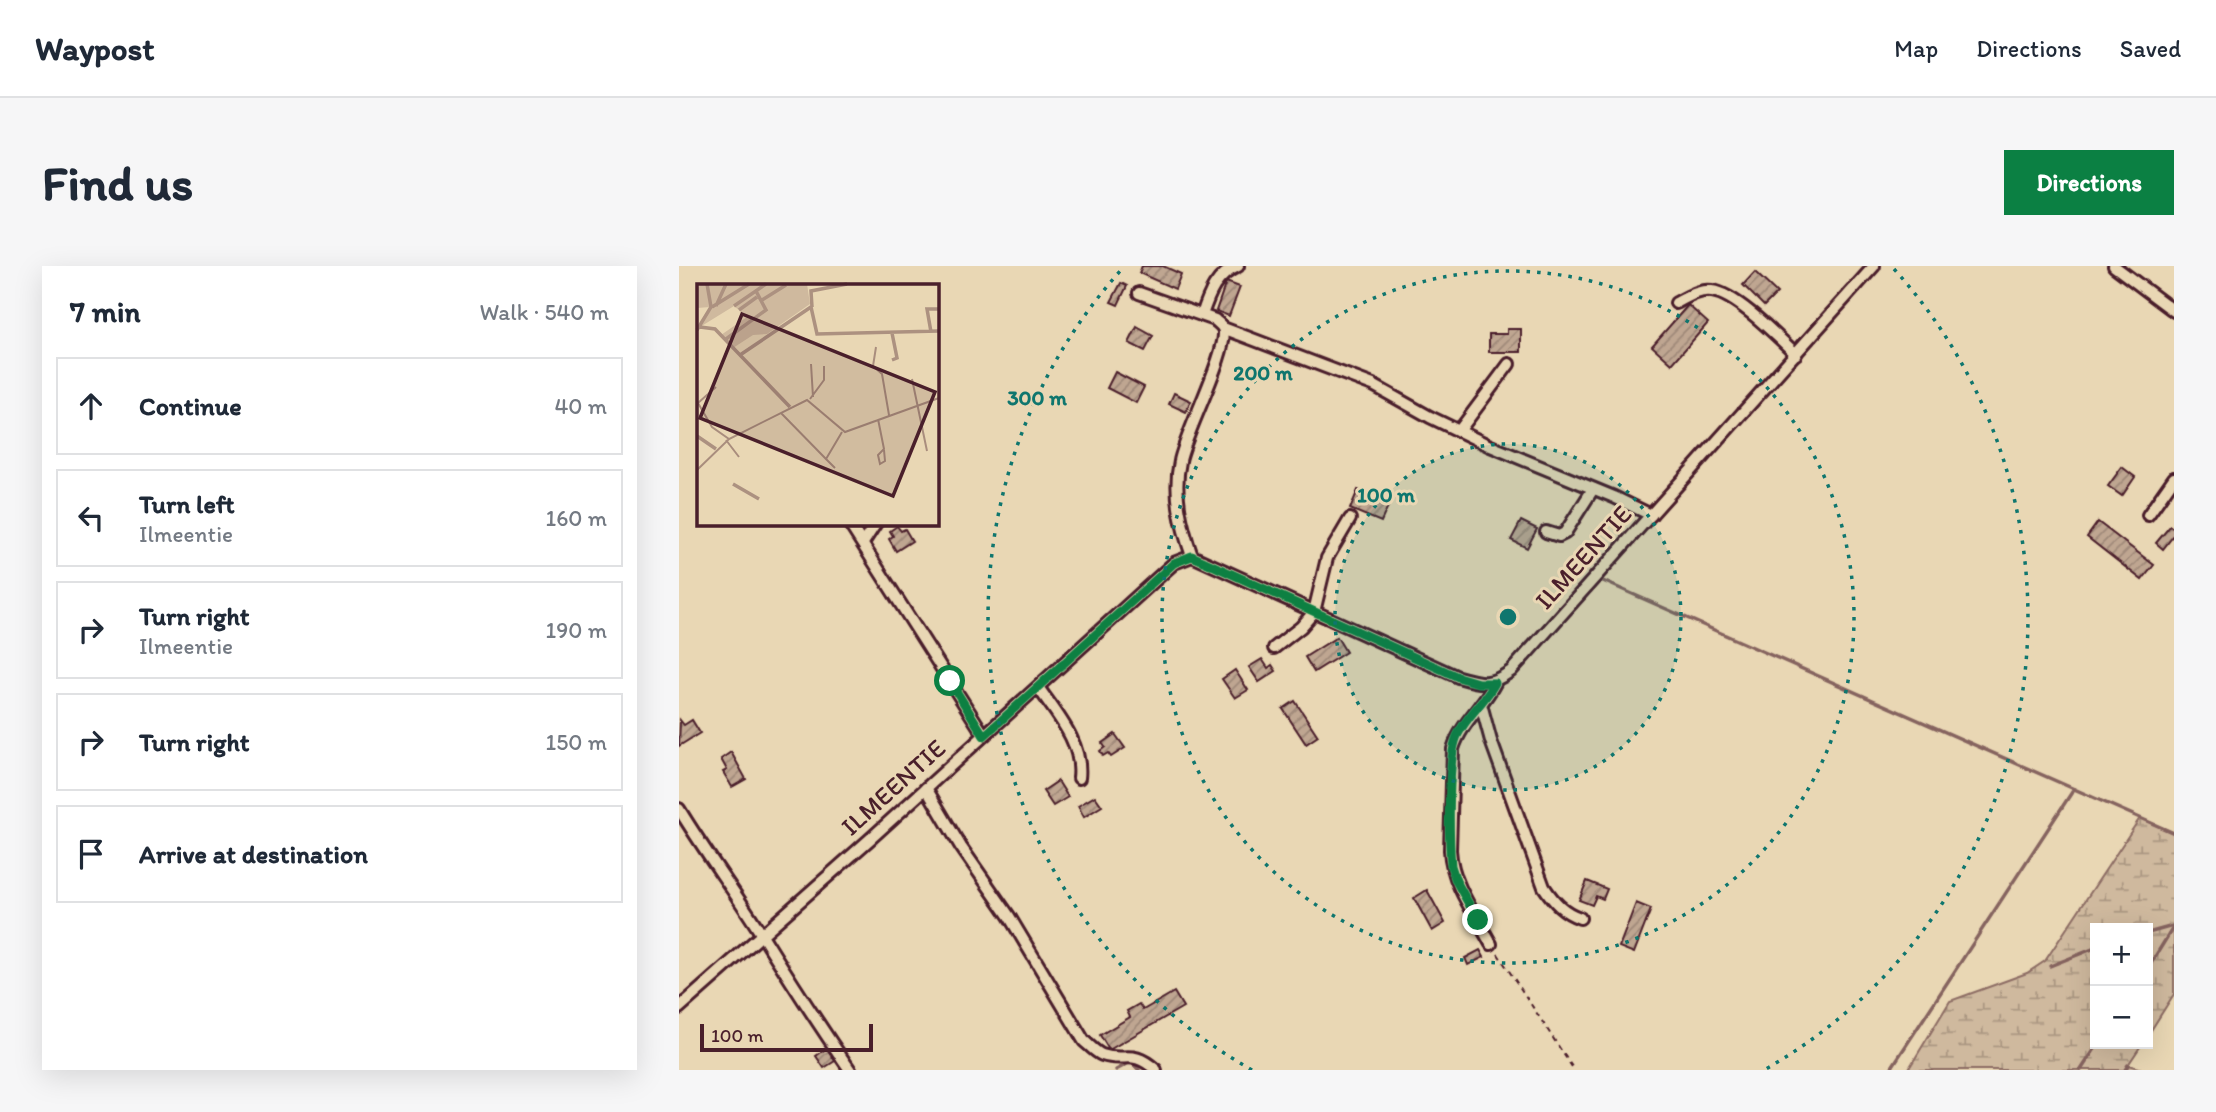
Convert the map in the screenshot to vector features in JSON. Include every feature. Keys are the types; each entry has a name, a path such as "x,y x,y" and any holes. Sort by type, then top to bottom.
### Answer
{"street":[{"path":"1202,315 1217,281 1230,269 1238,266"},
{"name":"ILMEENTIE","path":"1491,944 1456,881 1451,866 1453,748 1458,734 1495,683 1511,671 1874,266"},
{"path":"2114,266 2174,311"},
{"path":"1676,303 1691,295 1710,290 1727,295 1796,354"},
{"path":"1139,293 1215,320 1223,328 1373,385 1459,431 1651,516"},
{"path":"1223,328 1212,375 1180,460 1177,489 1182,527 1192,556 1458,677 1478,683 1495,683"},
{"path":"1459,431 1509,364"},
{"path":"2148,515 2174,478"},
{"path":"1546,532 1559,536 1565,533 1593,489"},
{"path":"1274,648 1301,627 1314,612 1327,558 1350,519"},
{"path":"850,525 984,736"},
{"path":"863,543 875,525"},
{"name":"ILMEENTIE","path":"679,1008 1174,563 1192,556"},
{"path":"1038,687 1075,744 1081,763 1079,778"},
{"path":"1481,705 1544,887 1554,902 1567,914 1580,918"},
{"path":"926,788 961,847 1009,916 1084,1041 1100,1054 1114,1057 1129,1055 1144,1059 1156,1070"},
{"path":"679,808 706,853 762,934 785,975 850,1070"}],"path":[{"path":"1491,944 1574,1070"}],"green space":[{"path":"2140,818 2174,833 2174,994 2153,1027 2153,923 2090,923 2090,1049 2139,1049 2128,1065 2145,1070 1908,1070 1950,1001 2027,973 2045,961"}],"building":[{"path":"1142,266 1163,266 1181,274 1175,289 1139,273"},
{"path":"1755,272 1777,293 1764,306 1743,285"},
{"path":"1226,282 1240,287 1229,316 1216,311"},
{"path":"1121,283 1127,286 1118,305 1111,302"},
{"path":"1688,305 1708,323 1672,364 1652,346"},
{"path":"1137,327 1153,336 1145,351 1129,343"},
{"path":"1507,329 1521,329 1521,352 1489,352 1489,334 1507,334"},
{"path":"1115,372 1144,387 1136,403 1107,388"},
{"path":"1174,393 1191,401 1186,412 1169,404"},
{"path":"2122,467 2135,477 2122,496 2108,486"},
{"path":"1358,490 1389,504 1381,522 1350,509"},
{"path":"1521,521 1537,529 1527,548 1511,540"},
{"path":"2098,522 2154,565 2142,580 2087,537"},
{"path":"897,526 901,531 905,529 912,541 896,551 889,539 893,536 890,531"},
{"path":"2170,526 2174,529 2174,535 2163,549 2156,543"},
{"path":"1337,637 1346,652 1314,672 1305,657"},
{"path":"1262,659 1268,668 1272,665 1276,671 1259,682 1249,667"},
{"path":"1235,670 1248,690 1235,698 1222,679"},
{"path":"1295,701 1318,736 1306,744 1283,709"},
{"path":"680,720 684,725 692,720 700,733 679,746"},
{"path":"1115,734 1125,748 1111,757 1108,753 1103,756 1100,751 1105,747 1102,743"},
{"path":"731,752 746,779 732,787 723,772 727,770 721,759"},
{"path":"1058,781 1068,797 1053,806 1043,791"},
{"path":"1095,796 1102,806 1084,817 1078,806"},
{"path":"1587,881 1607,889 1603,899 1596,896 1592,905 1579,900"},
{"path":"1427,890 1445,923 1432,931 1414,898"},
{"path":"1636,903 1651,909 1634,953 1619,947"},
{"path":"1480,950 1484,957 1468,965 1465,958"},
{"path":"1174,992 1183,1007 1109,1050 1100,1035 1130,1017 1127,1011 1139,1004 1143,1010"},
{"path":"827,1048 835,1061 824,1068 816,1056"}],"waterway":[{"path":"1603,581 2174,833"},
{"path":"1890,1070 2074,789"},
{"path":"2153,932 2173,926"},
{"path":"2153,960 2174,926"},
{"path":"2050,966 2090,950"},
{"path":"2081,1070 2095,1049"},
{"path":"1116,1070 1131,1062 1139,1070"},
{"path":"2125,1070 2128,1065"}],"route":[{"path":"950,681 984,736 1174,563 1192,556 1458,677 1478,683 1495,683 1458,734 1453,748 1451,866 1456,881 1478,920"}]}
